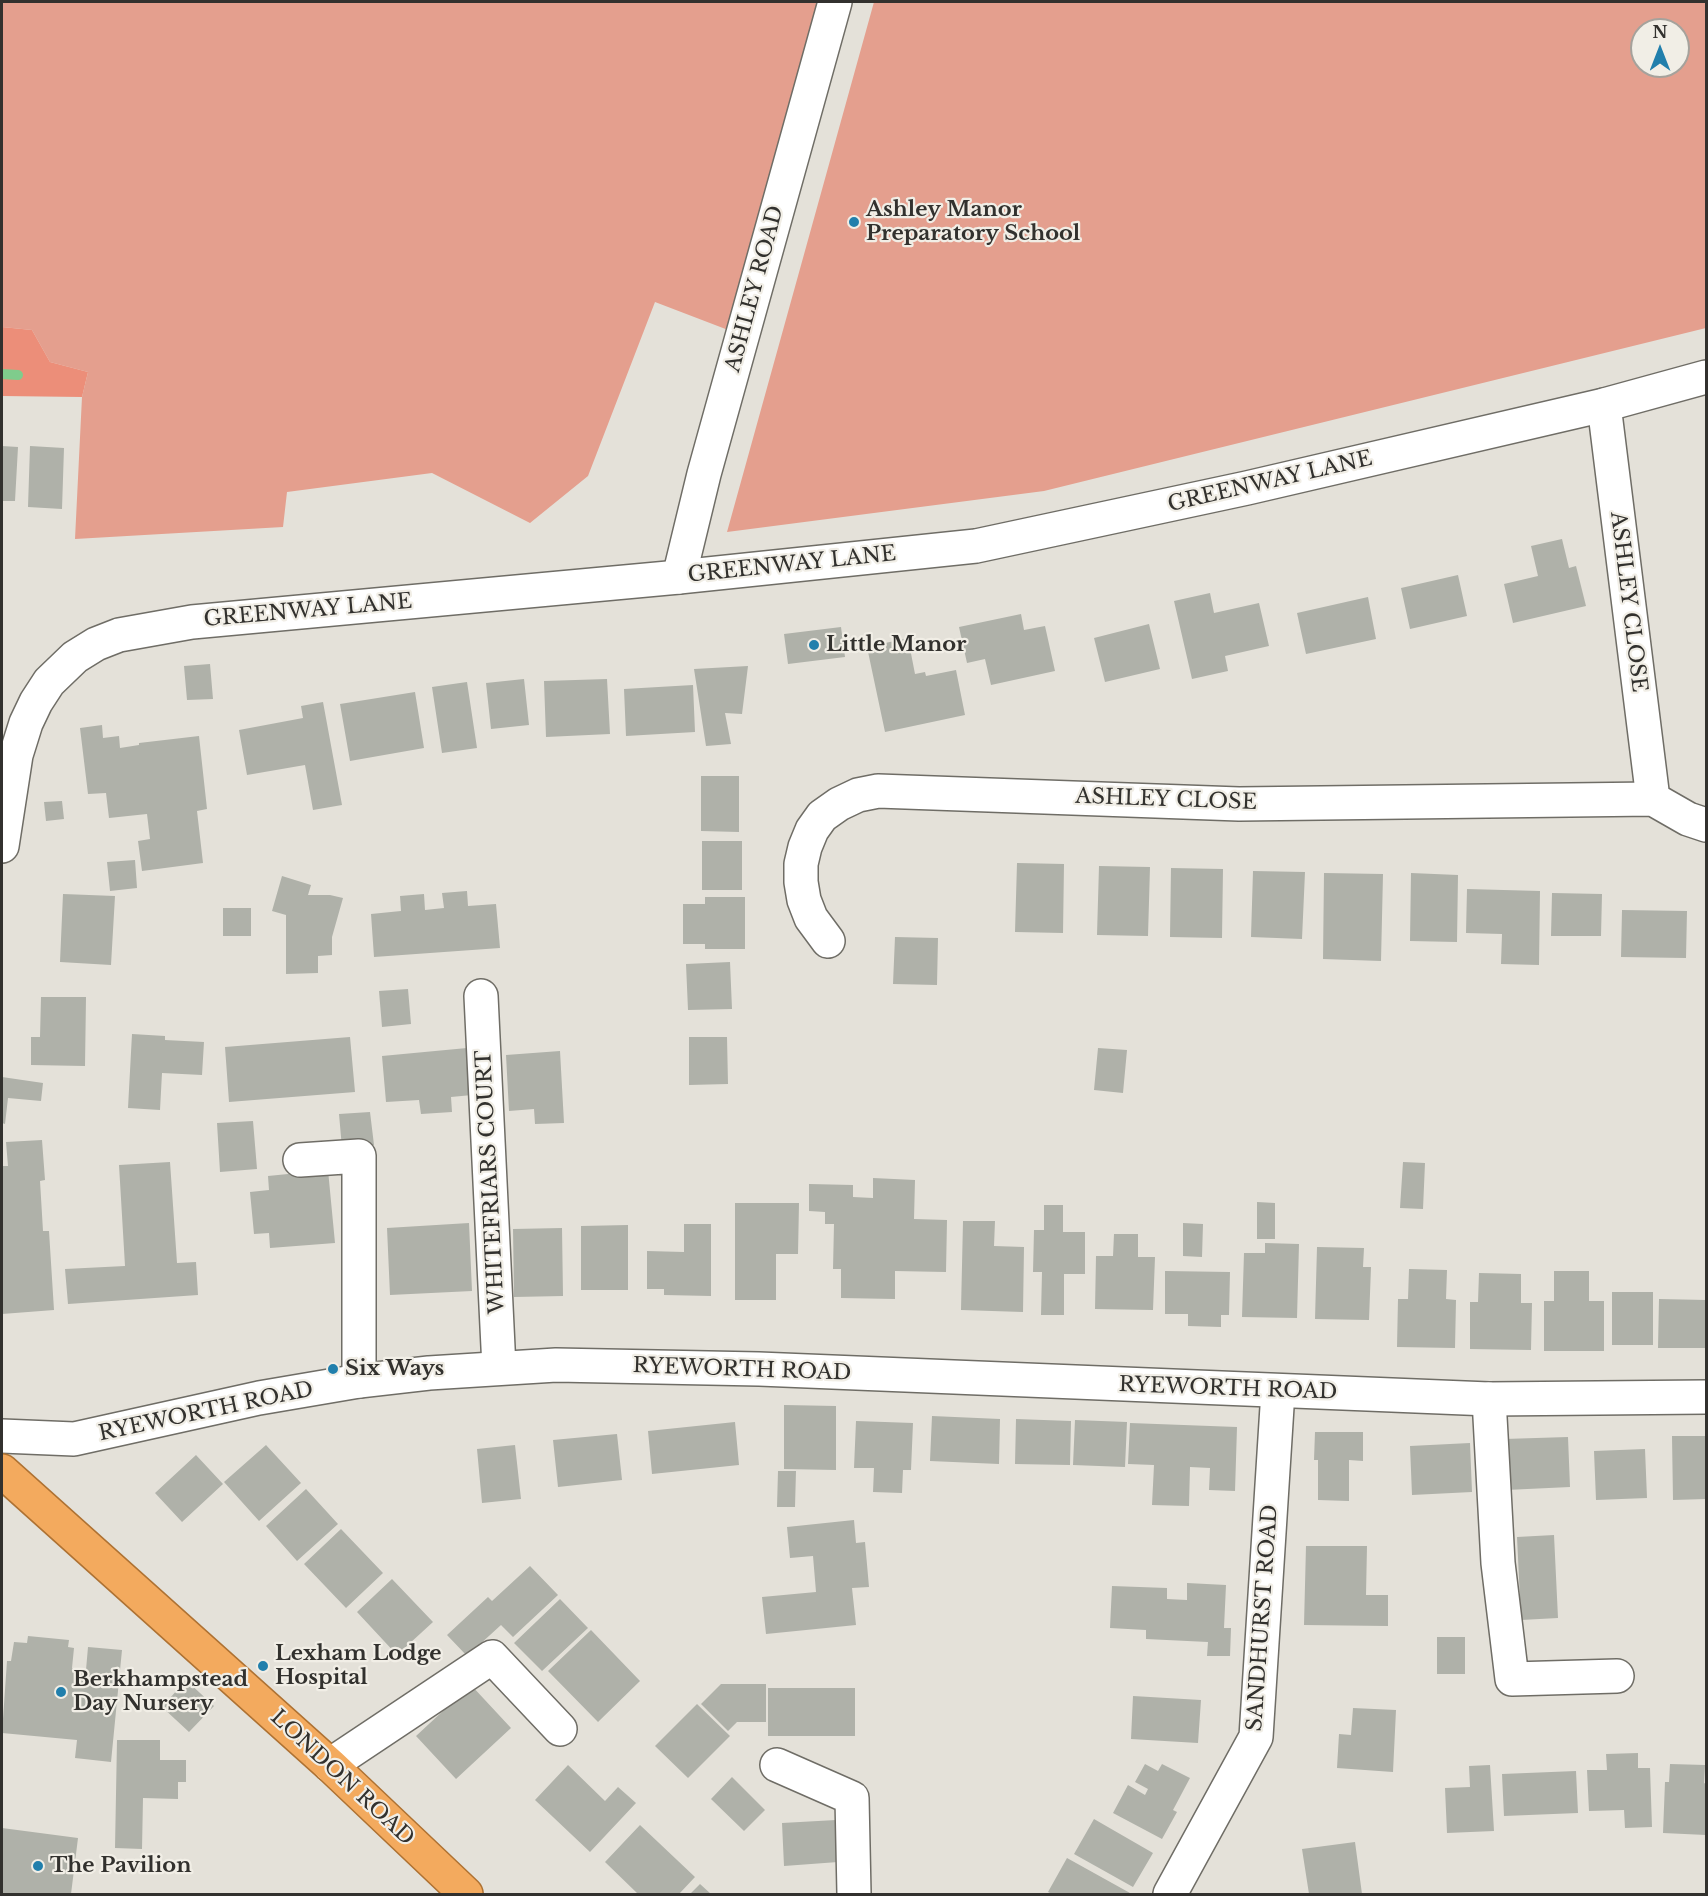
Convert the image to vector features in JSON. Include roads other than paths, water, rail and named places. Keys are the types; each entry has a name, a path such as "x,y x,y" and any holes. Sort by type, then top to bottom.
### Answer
{"highway":[{"name":"LONDON ROAD","path":"2,1470 330,1765 466,1894"}],"street":[{"name":"ASHLEY ROAD","path":"679,577 704,474 836,2"},
{"name":"GREENWAY LANE","path":"2,846 16,755 26,723 36,702 49,682 75,657 96,644 143,629 192,622 679,577 976,546 1247,488 1604,405 1707,377"},
{"name":"ASHLEY CLOSE","path":"828,941 811,918 804,900 801,864 805,847 822,816 858,795 878,791 1239,804 1653,799 1604,405"},
{"path":"1653,799 1688,819 1707,825"},
{"name":"WHITEFRIARS COURT","path":"481,996 500,1368"},
{"path":"300,1160 359,1156 359,1381"},
{"name":"RYEWORTH ROAD","path":"2,1436 74,1439 249,1400 359,1381 556,1365 759,1369 1489,1399 1707,1397"},
{"name":"SANDHURST ROAD","path":"1170,1894 1256,1737 1278,1391"},
{"path":"1489,1399 1498,1563 1512,1679 1617,1676"},
{"path":"330,1765 492,1657 560,1729"},
{"path":"777,1765 852,1798 854,1894"}],"waterway":[{"path":"2,374 18,375"}],"place":[{"name":"Ashley Manor Preparatory School","path":"854,222"},
{"name":"Little Manor","path":"814,645"},
{"name":"Six Ways","path":"333,1369"},
{"name":"Lexham Lodge Hospital","path":"263,1666"},
{"name":"Berkhampstead Day Nursery","path":"61,1692"},
{"name":"The Pavilion","path":"38,1866"}]}
